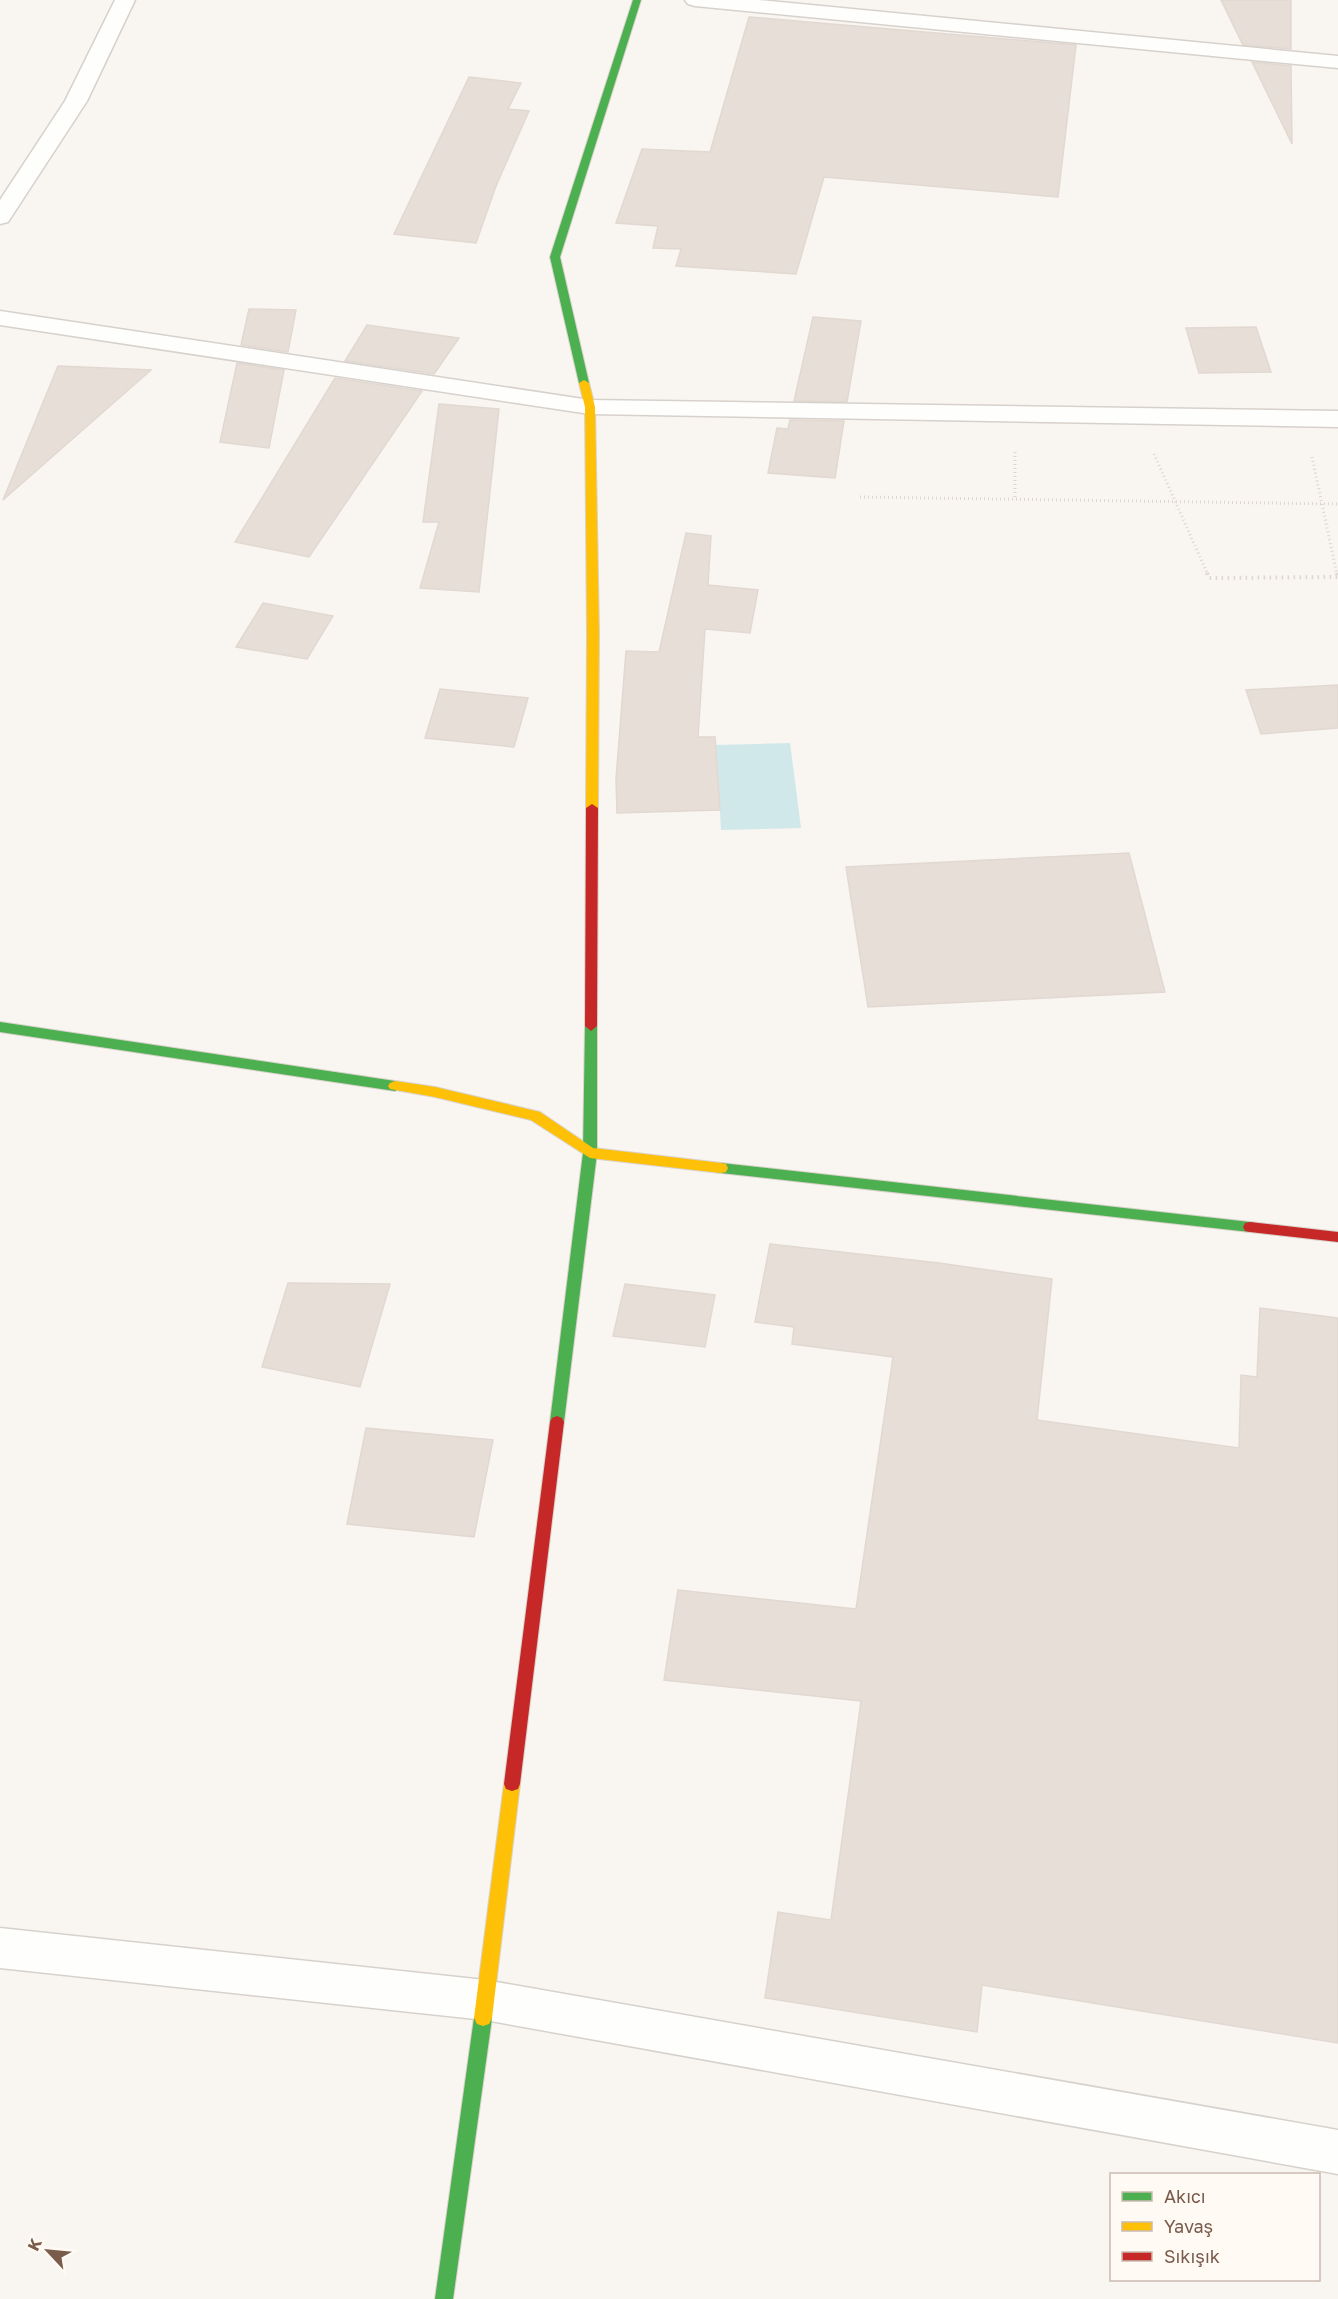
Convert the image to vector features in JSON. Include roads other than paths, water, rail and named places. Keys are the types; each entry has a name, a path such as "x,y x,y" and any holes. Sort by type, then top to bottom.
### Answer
{"street":[{"path":"0,217 76,100 125,0"},
{"path":"444,2299 485,2000 590,1153 593,633 590,407 555,256 637,0"},
{"path":"695,0 1338,62"},
{"path":"0,318 590,407 1338,419"},
{"path":"0,1027 435,1092 535,1116 590,1153 1338,1237"},
{"path":"0,1948 485,2000 1338,2152"}],"water":[{"path":"790,743 801,828 721,830 716,745"}]}
